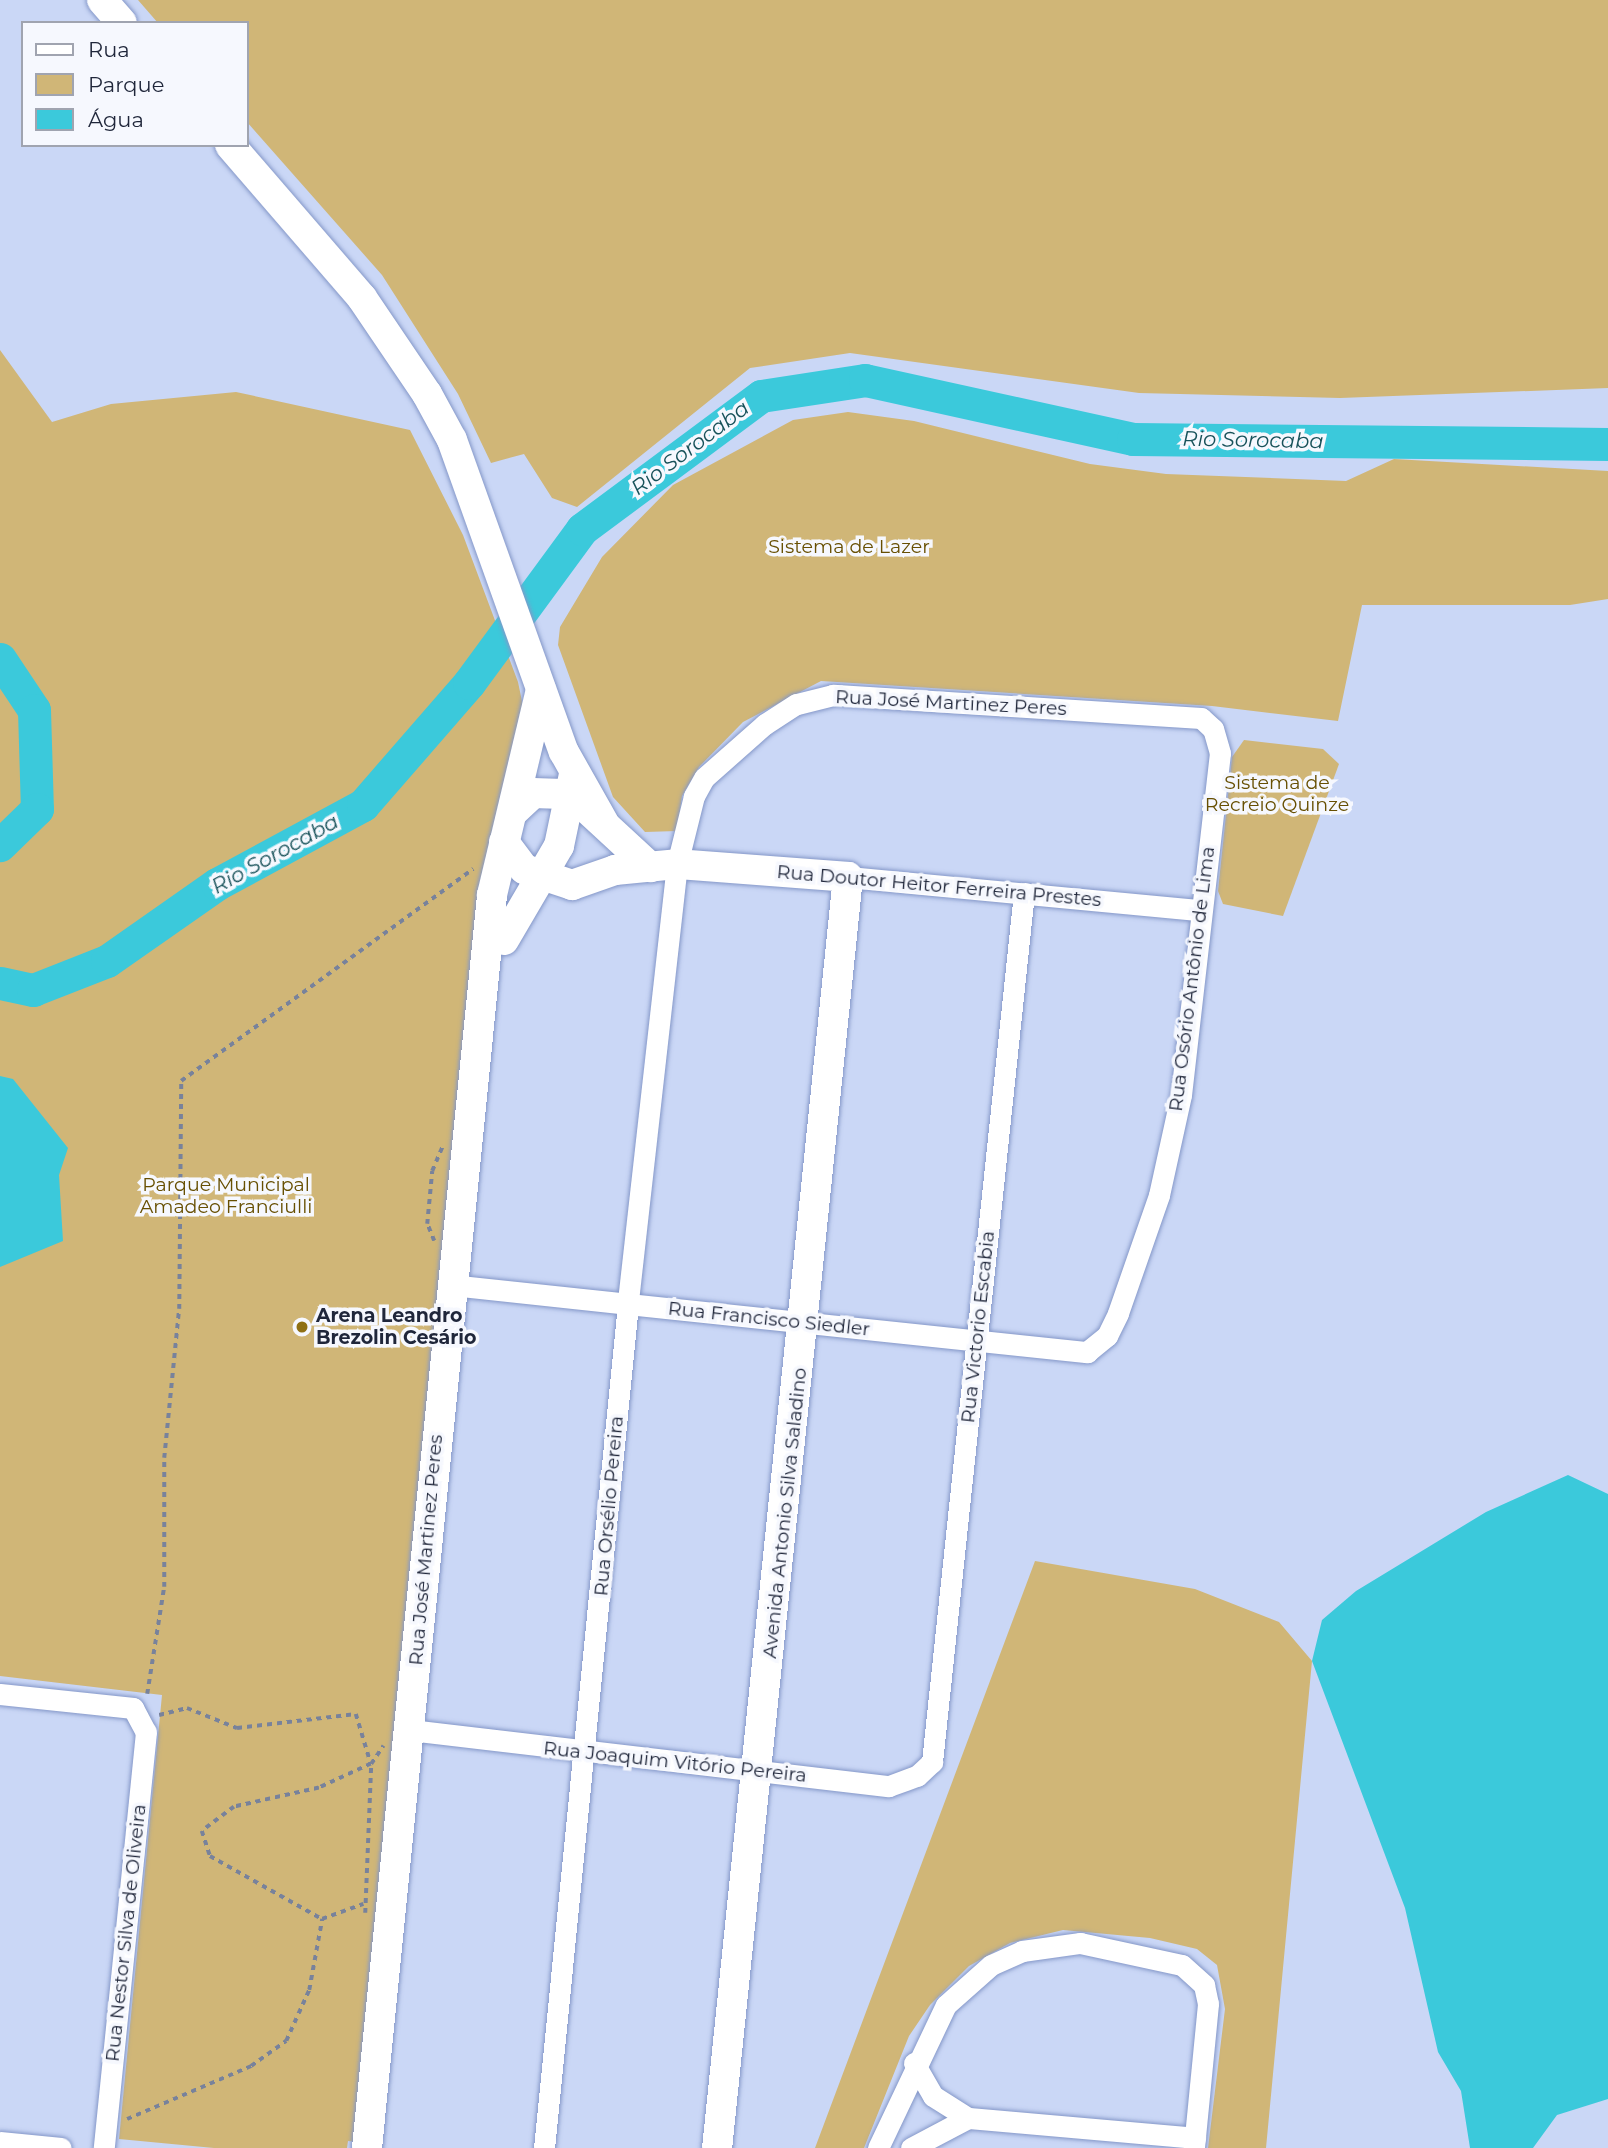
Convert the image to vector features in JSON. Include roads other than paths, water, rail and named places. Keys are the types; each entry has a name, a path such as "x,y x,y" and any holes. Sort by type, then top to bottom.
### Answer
{"main road":[{"path":"102,0 120,21"},
{"path":"232,147 362,298 427,394 452,440 573,784 604,823 664,865"},
{"name":"Rua José Martinez Peres","path":"367,2148 410,1730 451,1286 495,946 493,852 514,811 538,684"},
{"path":"514,811 533,793 573,784"},
{"name":"Rua José Martinez Peres","path":"495,946 545,877 573,784"},
{"path":"493,852 545,877 587,882"},
{"path":"495,946 587,882 615,870 664,865"},
{"name":"Rua Doutor Heitor Ferreira Prestes","path":"664,865 848,877"},
{"name":"Avenida Antonio Silva Saladino","path":"716,2148 755,1771 806,1323 848,877"}],"street":[{"name":"Rua José Martinez Peres","path":"664,865 704,778 796,704 833,695 1201,718"},
{"name":"Rua Osório Antônio de Lima","path":"1087,1352 1107,1336 1118,1313 1159,1195 1181,1095 1220,752 1213,729 1201,718"},
{"name":"Rua Orsélio Pereira","path":"544,2148 586,1752 628,1304 664,865"},
{"name":"Rua Doutor Heitor Ferreira Prestes","path":"848,877 1200,910"},
{"name":"Rua Victorio Escabia","path":"932,1762 1024,893"},
{"name":"Rua Francisco Siedler","path":"451,1286 1087,1352"},
{"name":"Rua Nestor Silva de Oliveira","path":"0,1694 133,1708 142,1719 106,2137"},
{"name":"Rua Joaquim Vitório Pereira","path":"410,1730 890,1786 917,1776 932,1762"},
{"path":"878,2148 914,2063 946,2005 991,1965 1022,1951 1080,1943 1182,1965 1197,1973 1208,2004 1195,2143 968,2118 933,2096 914,2063"},
{"path":"911,2148 968,2118"},
{"path":"0,2142 61,2148"}],"water":[{"path":"0,1076 13,1079 68,1148 59,1175 63,1241 0,1267"},
{"path":"1568,1475 1608,1494 1608,2099 1557,2115 1533,2148 1470,2148 1461,2091 1438,2052 1405,1908 1312,1661 1322,1620 1356,1591 1486,1512"}],"waterway":[{"name":"Rio Sorocaba","path":"0,983 33,990 107,961 217,884 363,805 469,683 582,529 761,396 865,380 1133,439 1608,444"},
{"name":"Rio Sorocaba","path":"0,659 34,710 37,809 0,845"}],"place":[{"name":"Arena Leandro Brezolin Cesário","path":"302,1327"}],"park label":[{"name":"Sistema de Lazer","path":"849,547"},
{"name":"Sistema de Recreio Quinze","path":"1277,794"},
{"name":"Parque Municipal Amadeo Franciulli","path":"226,1196"}]}
